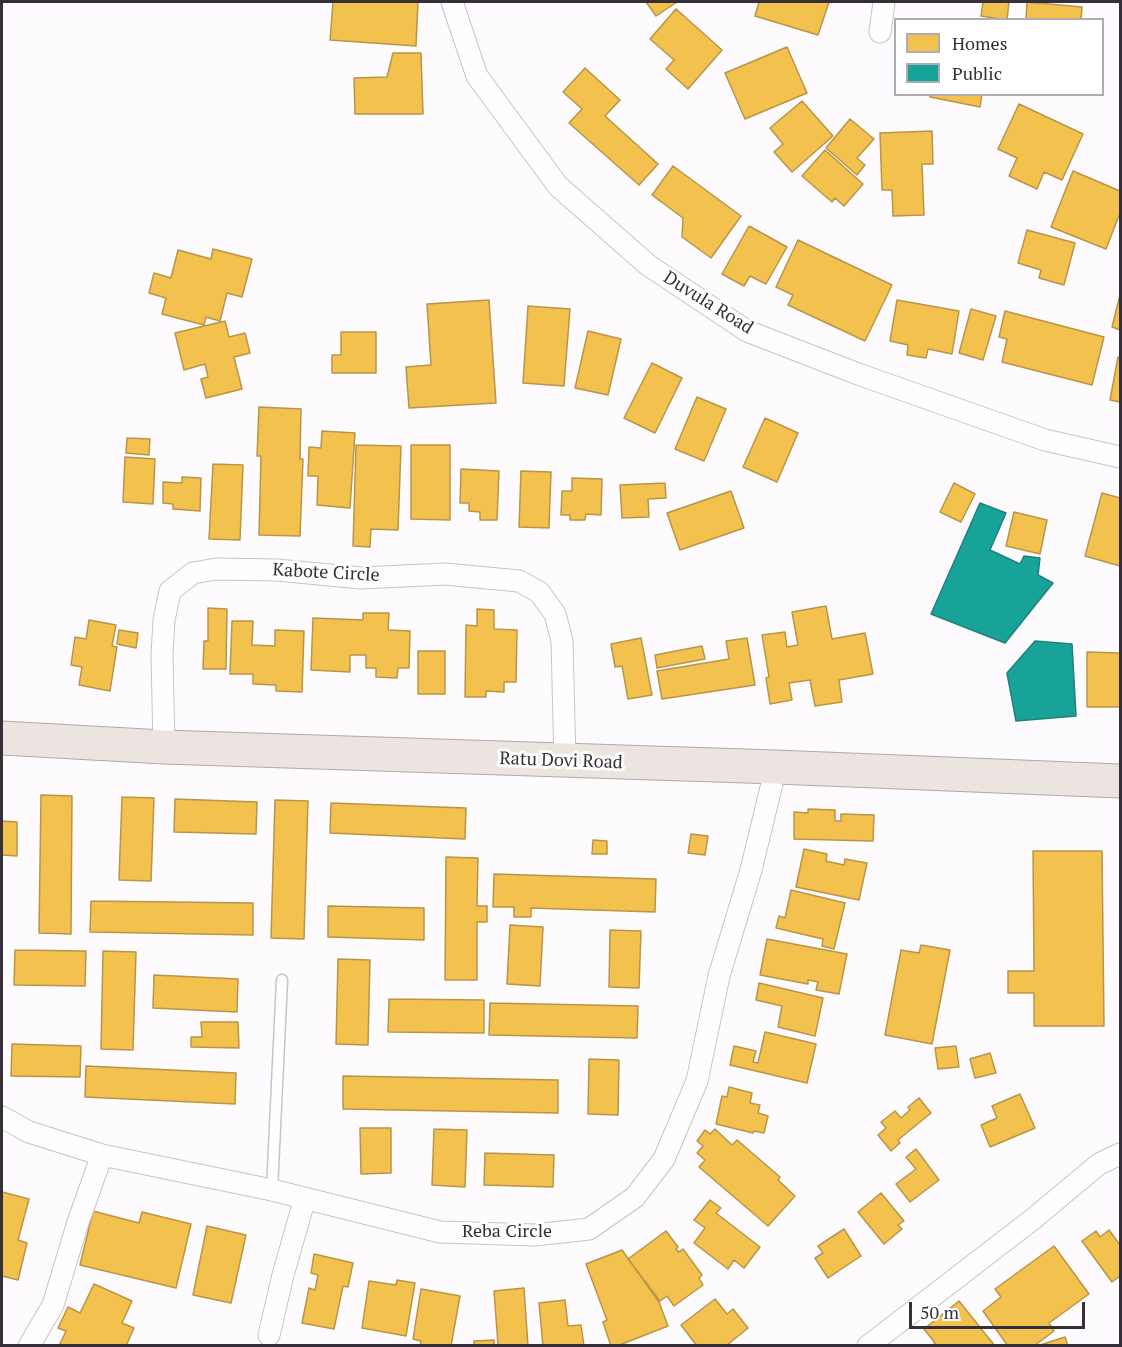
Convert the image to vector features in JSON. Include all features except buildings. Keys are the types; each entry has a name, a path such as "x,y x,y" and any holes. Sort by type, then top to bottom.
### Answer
{"main road":[{"name":"Ratu Dovi Road","path":"2,738 164,747 1120,781"}],"street":[{"name":"Duvula Road","path":"452,2 477,76 558,186 648,265 747,330 858,374 1045,440 1120,458"},
{"path":"880,32 884,2"},
{"name":"Kabote Circle","path":"164,747 162,655 165,620 170,591 193,573 216,569 277,570 362,578 445,574 519,581 539,592 555,615 562,641 565,762"},
{"name":"Reba Circle","path":"2,1118 29,1132 102,1155 272,1190 440,1232 535,1235 589,1229 635,1197 664,1159 697,1082 719,976 751,870 776,767"},
{"path":"868,1346 1033,1219 1099,1164 1120,1154"},
{"path":"28,1346 53,1305 78,1222 102,1155"},
{"path":"267,1340 305,1198"}],"lane":[{"path":"272,1190 282,980"}]}
